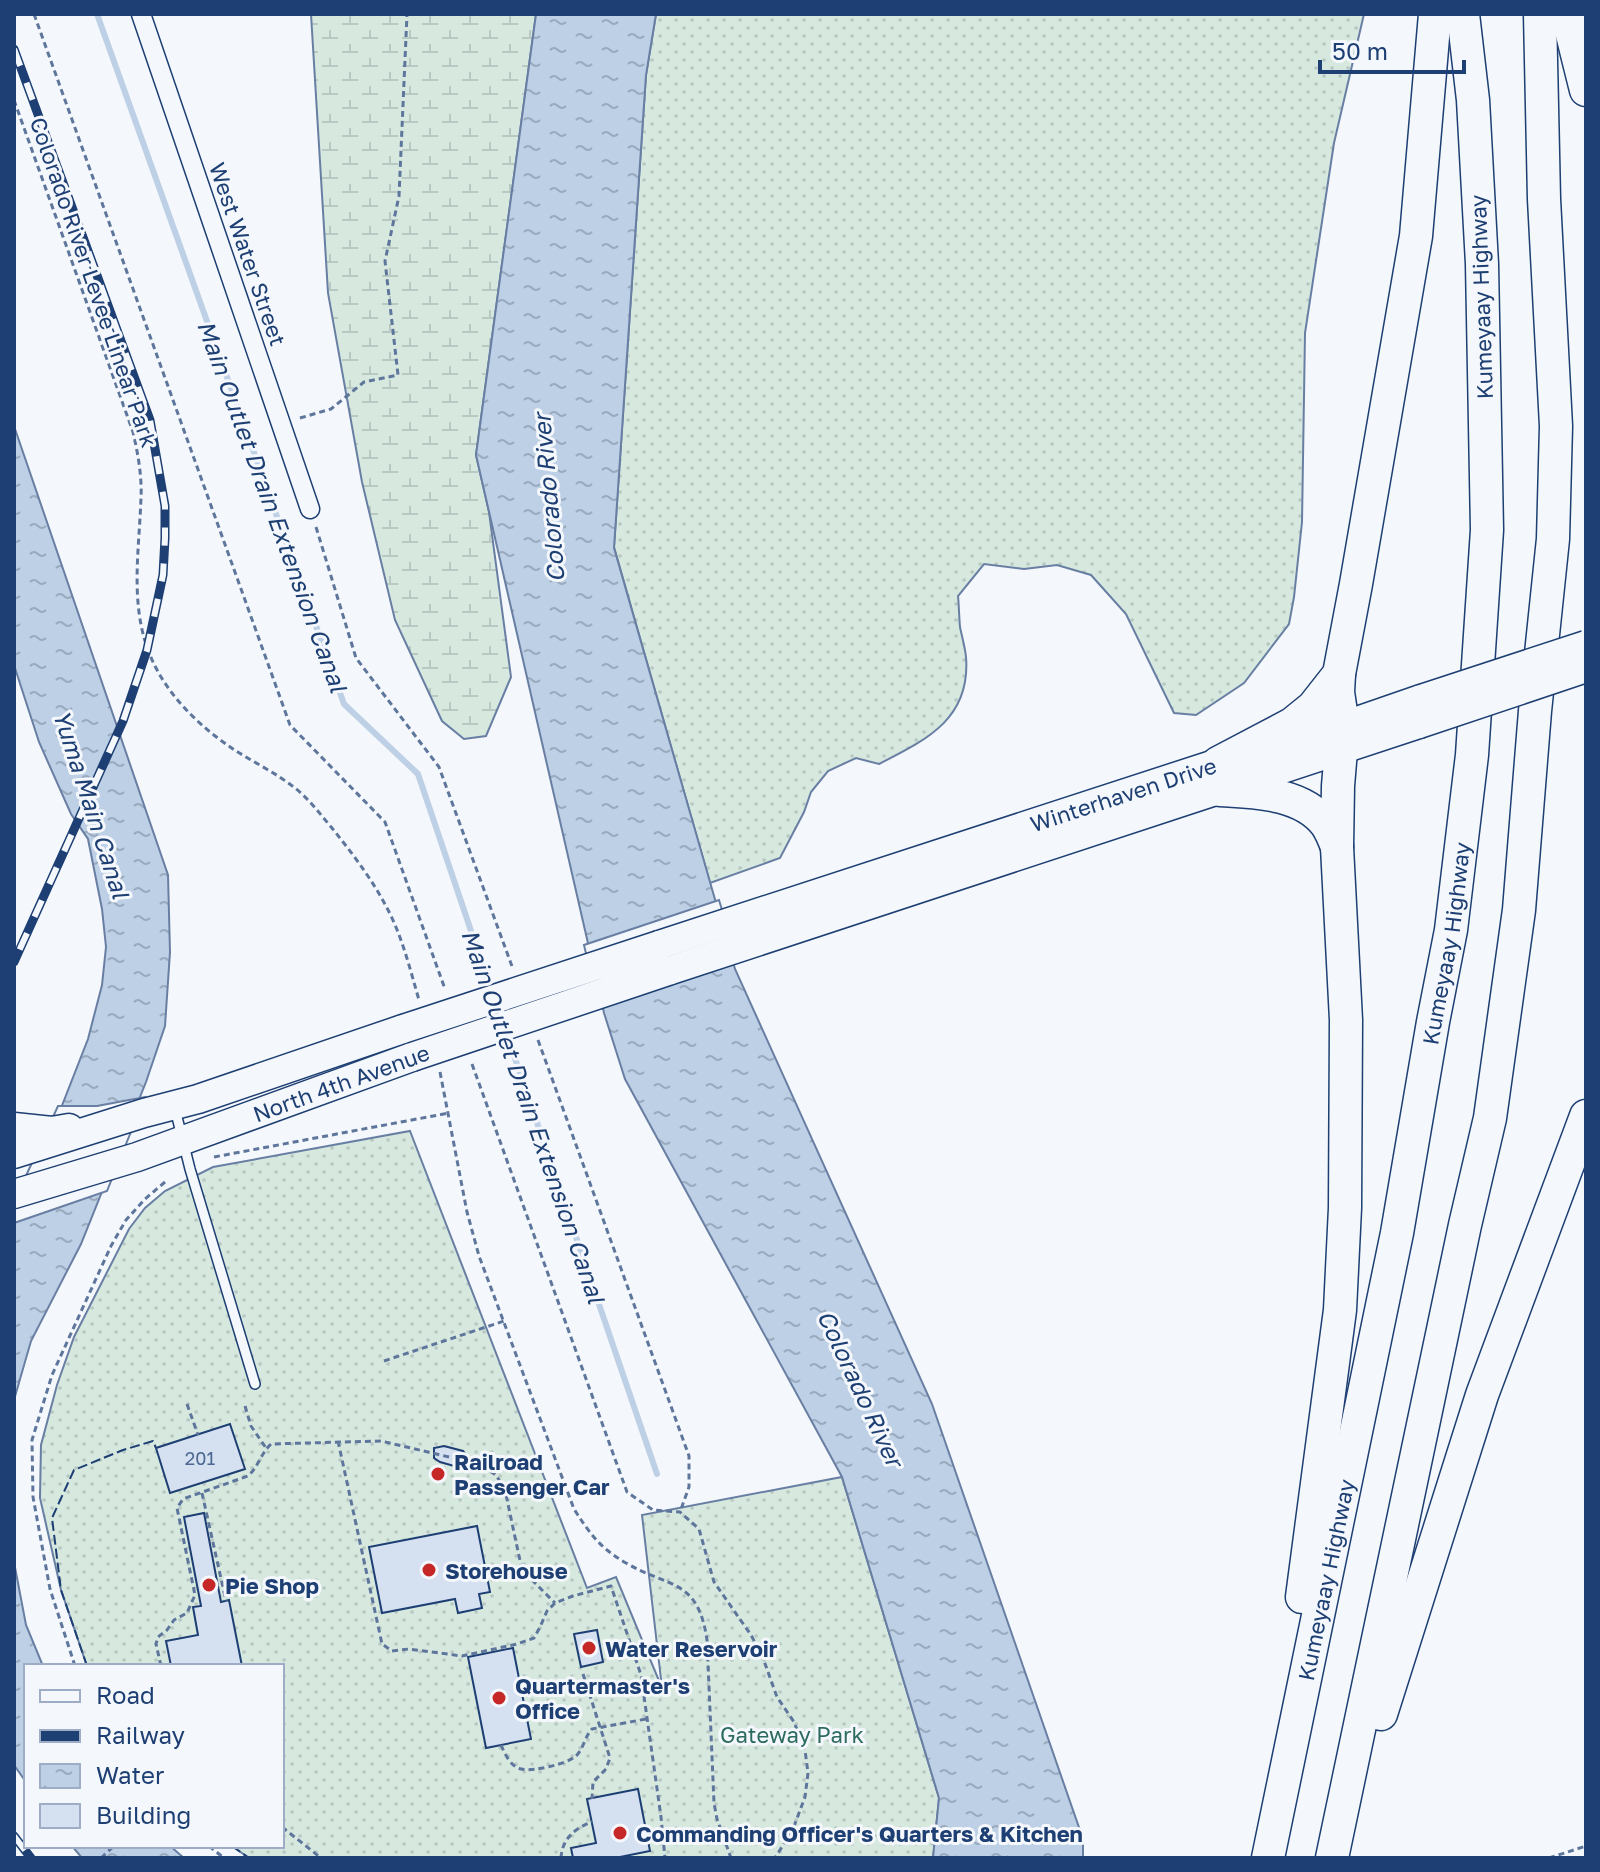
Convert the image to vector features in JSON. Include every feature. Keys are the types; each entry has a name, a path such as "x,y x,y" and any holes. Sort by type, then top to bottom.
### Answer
{"highway":[{"path":"1268,1858 1340,1310 1347,1076 1337,847 1342,737 1339,674 1416,236 1435,14"},
{"name":"Kumeyaay Highway","path":"1268,1858 1397,1233 1451,930 1472,755 1487,530 1482,264 1473,100 1463,14"},
{"path":"1334,1858 1490,1118 1519,910 1553,539 1556,426 1544,199 1540,14"},
{"path":"1567,14 1586,90"},
{"path":"1219,776 1313,707 1339,674"},
{"path":"1219,776 1304,806 1317,814 1327,826 1337,847"},
{"path":"1334,1858 1482,1395 1586,1116"}],"main road":[{"name":"Winterhaven Drive","path":"1420,712 1586,645"},
{"name":"Winterhaven Drive","path":"664,958 1420,712 1586,668"},
{"name":"North 4th Avenue","path":"14,1154 47,1138 174,1106 413,1021 664,958"},
{"name":"North 4th Avenue","path":"18,1193 137,1157 412,1057 664,958"},
{"path":"14,1127 47,1138"}],"street":[{"name":"West Water Street","path":"141,14 310,509"}],"lane":[{"path":"174,1106 255,1384"}],"path":[{"path":"34,14 290,725 385,822 449,1001"},
{"path":"281,424 331,409 364,382 398,375 385,261 399,196 407,14"},
{"name":"Colorado River Levee Linear Park","path":"14,100 133,432 141,479 137,604 143,636 153,663 173,695 193,716 233,749 295,788 353,853 388,909 413,1021"},
{"path":"471,1060 627,1492 653,1510 680,1512 699,1529 714,1582 751,1635 777,1697 794,1722 805,1750 808,1773 805,1797 793,1829 775,1858"},
{"path":"440,1070 467,1212 479,1256 574,1509 592,1537 628,1565 681,1588 703,1617 707,1640 714,1803 731,1858"},
{"path":"214,1157 449,1113"},
{"path":"74,1664 50,1589 33,1497 32,1440 52,1375 111,1246 126,1220 165,1182"},
{"path":"384,1361 504,1321"},
{"path":"187,1404 198,1435"},
{"path":"245,1406 251,1426 266,1448"},
{"path":"338,1441 382,1644 392,1651 409,1649 462,1656 517,1644 534,1638 547,1611 555,1603 611,1586 641,1675 665,1858"},
{"path":"161,1664 156,1644 158,1637 174,1620 187,1613 195,1595 177,1508 183,1499 248,1476 256,1469 271,1444 381,1441 479,1464 496,1475 505,1490 522,1570 555,1603"},
{"path":"202,1493 226,1601"},
{"path":"583,1674 610,1758 606,1769 593,1782 592,1799"},
{"path":"501,1745 508,1761 521,1769 536,1769 566,1762 577,1755 592,1729 646,1719"},
{"path":"561,1858 566,1840 574,1830 592,1822"},
{"path":"284,1829 321,1858"},
{"path":"1549,1858 1586,1846"}],"green space":[{"path":"311,14 536,14 476,455 489,512 511,677 486,736 464,739 442,721 395,620 362,482 328,293"},
{"path":"656,14 1364,14 1334,143 1305,333 1302,522 1294,597 1289,624 1244,683 1196,715 1174,713 1126,614 1091,575 1057,565 1024,569 984,564 958,596 966,678 953,712 942,725 913,746 879,764 856,758 828,771 811,792 780,858 710,883 614,547 646,75"},
{"name":"Gateway Park","path":"410,1131 587,1588 616,1577 662,1688 642,1515 842,1477 939,1798 933,1858 249,1858 235,1848 284,1848 284,1664 86,1664 61,1590 40,1498 41,1445 57,1385 74,1337 129,1229 145,1208 165,1191 213,1167"}],"water":[{"name":"Colorado River","path":"536,14 656,14 646,75 614,548 735,969 932,1404 1083,1839 1083,1858 933,1858 939,1798 842,1477 625,1079 604,1013 476,455"},
{"name":"Yuma Main Canal","path":"14,426 168,875 170,952 165,1026 146,1082 81,1244 31,1341 14,1400 14,1216 88,1039 102,985 106,947 88,839 71,814 39,742 14,665"},
{"path":"14,1562 26,1625 42,1664 24,1664 24,1779 14,1765"},
{"path":"74,1848 172,1848 184,1858 82,1858"}],"pier":[{"path":"719,900 737,959 598,1005 584,945"},
{"path":"145,1097 107,1191 14,1223 14,1204 58,1106 97,1106"}],"building":[{"path":"230,1424 245,1469 170,1493 156,1448"},
{"path":"444,1446 463,1451 468,1457 467,1465 461,1468 434,1458 434,1448"},
{"path":"204,1513 221,1602 229,1600 242,1664 171,1664 166,1641 198,1635 193,1607 201,1606 184,1517"},
{"name":"Storehouse","path":"477,1526 490,1592 479,1594 482,1608 458,1613 455,1599 382,1613 369,1547"},
{"name":"Water Reservoir","path":"597,1630 603,1662 581,1667 574,1634"},
{"name":"Quartermaster's Office","path":"513,1648 531,1739 486,1748 468,1657"},
{"name":"Commanding Officer's Quarters & Kitchen","path":"638,1789 650,1851 615,1858 573,1858 571,1848 596,1843 587,1799"}],"waterway":[{"name":"Main Outlet Drain Extension Canal","path":"97,14 344,704 418,774 491,990"},
{"name":"Main Outlet Drain Extension Canal","path":"507,1035 657,1474"}],"railway":[{"path":"14,49 150,420 165,506 163,575 147,650 123,721 14,962"},
{"path":"14,1836 31,1858"}],"fence":[{"path":"86,1664 61,1590 52,1518 74,1470 153,1441 156,1448"},
{"path":"235,1848 249,1858"}],"place":[{"name":"Railroad Passenger Car","path":"438,1474"},
{"name":"Storehouse","path":"429,1570"},
{"name":"Pie Shop","path":"209,1585"},
{"name":"Water Reservoir","path":"589,1648"},
{"name":"Quartermaster's Office","path":"499,1698"},
{"name":"Commanding Officer's Quarters & Kitchen","path":"620,1833"}]}
